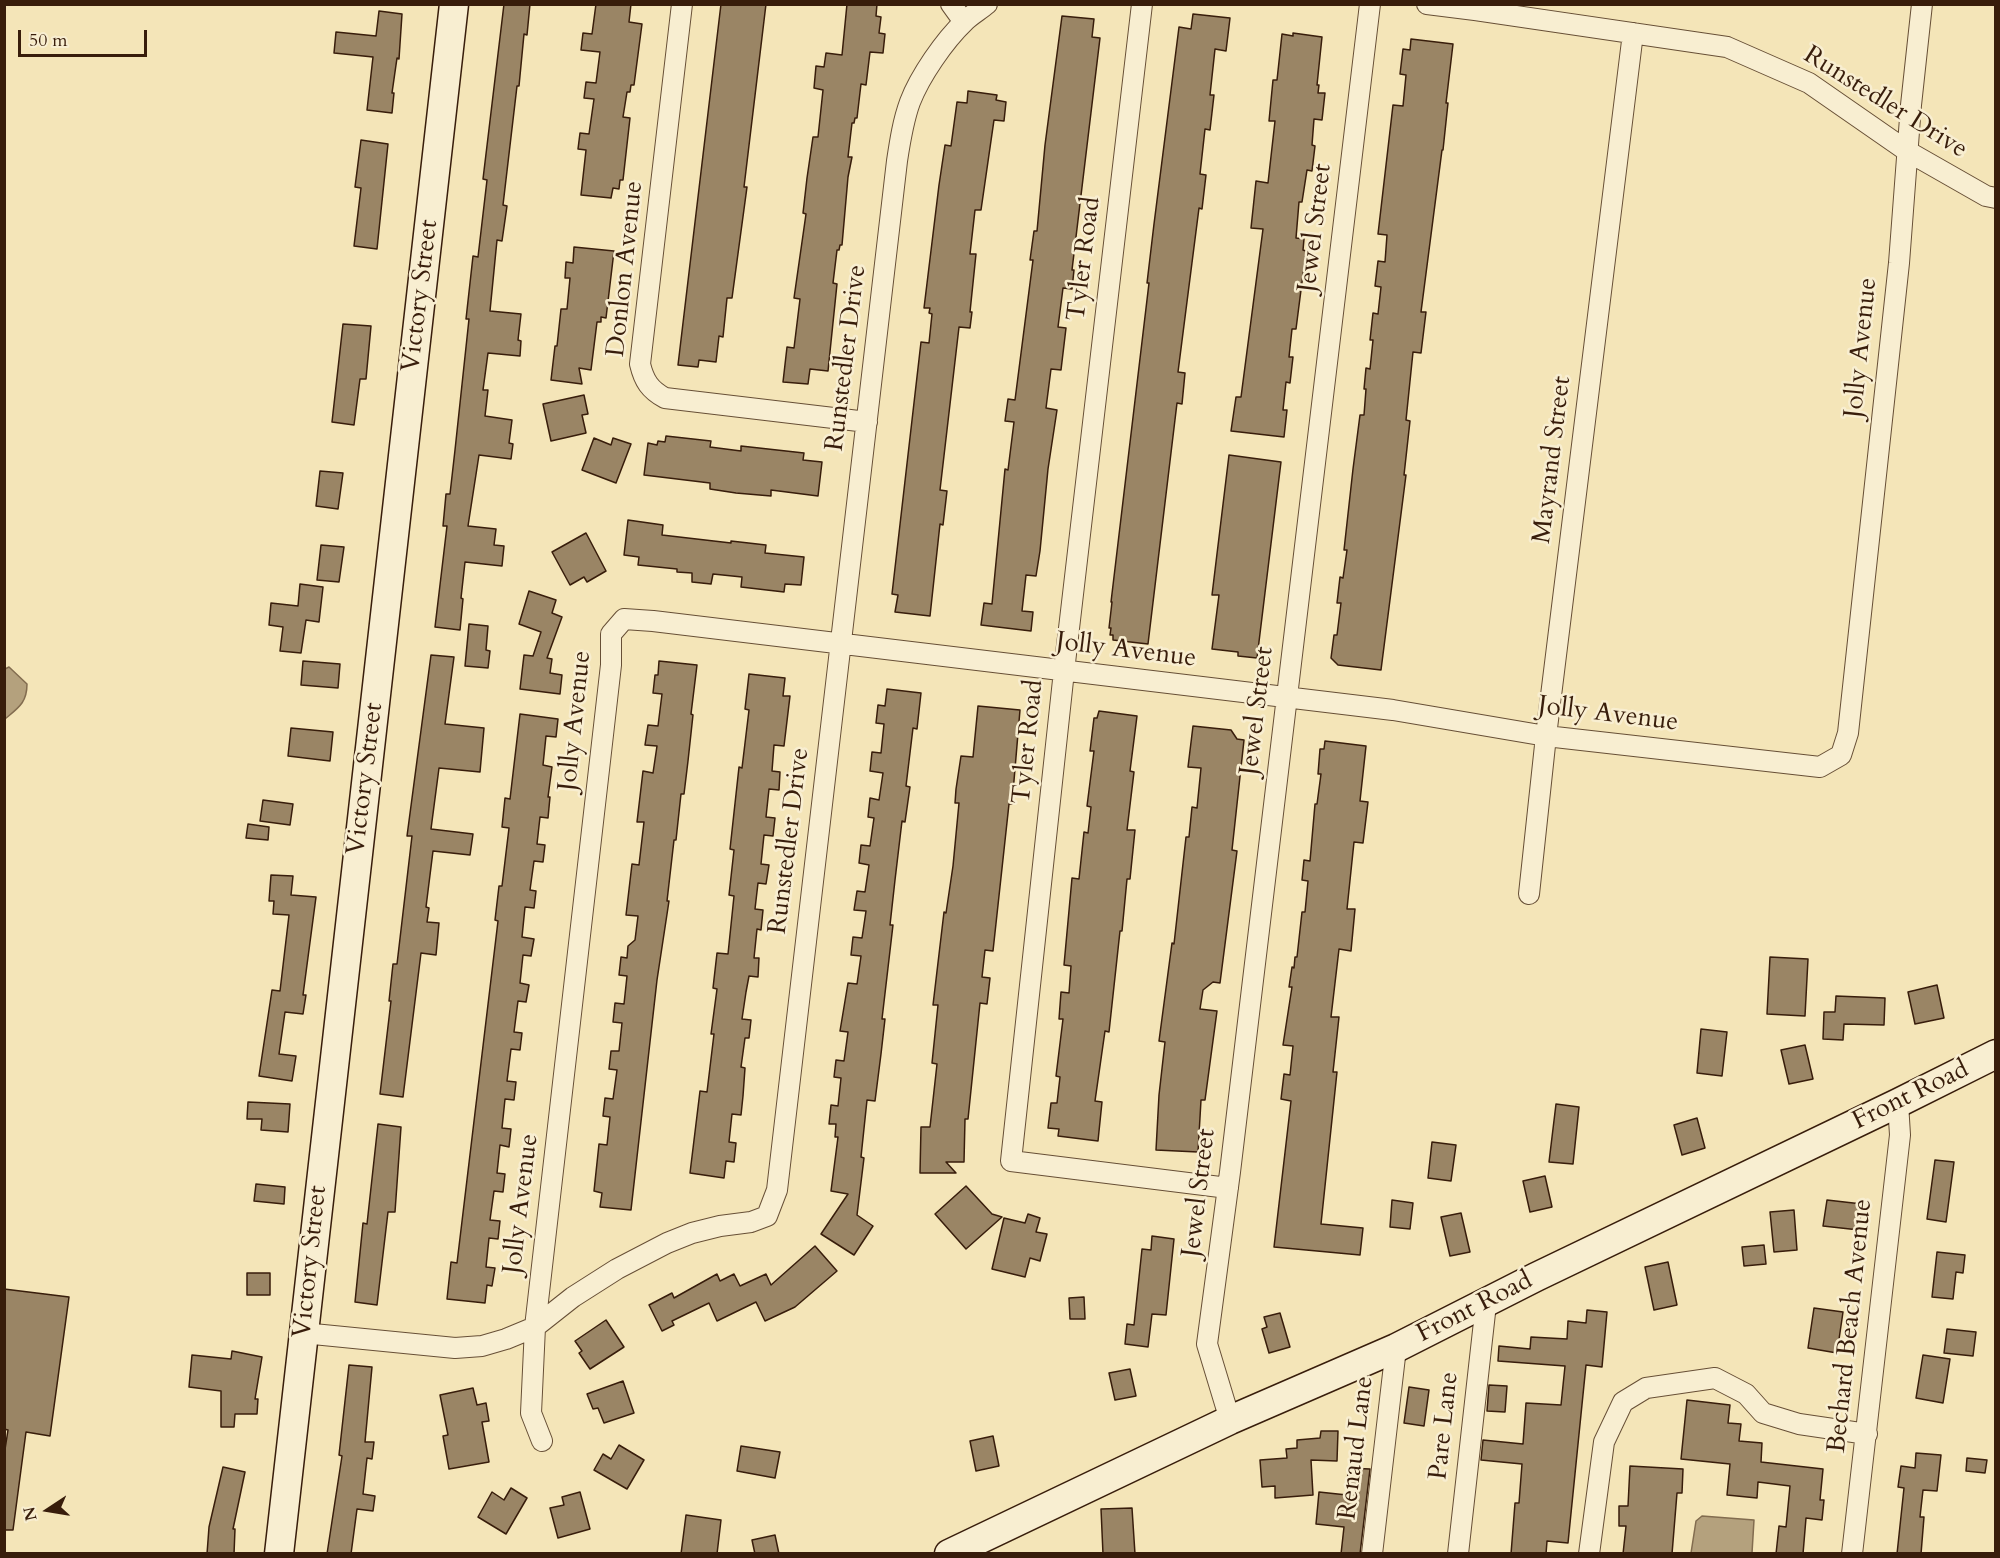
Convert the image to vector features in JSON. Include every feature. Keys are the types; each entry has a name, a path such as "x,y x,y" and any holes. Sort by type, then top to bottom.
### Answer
{"street":[{"name":"Victory Street","path":"279,1554 454,4"},
{"name":"Donlon Avenue","path":"682,4 640,364 643,377 652,391 665,398 867,422"},
{"path":"951,4 964,21"},
{"name":"Runstedler Drive","path":"303,1333 455,1348 482,1346 535,1327 573,1297 617,1269 667,1243 692,1233 720,1226 752,1222 767,1216 777,1190 902,131 919,82 964,21 987,4"},
{"name":"Tyler Road","path":"1142,4 1064,671 1011,1161 1228,1188"},
{"name":"Jewel Street","path":"1230,1420 1207,1344 1228,1188 1370,4"},
{"name":"Runstedler Drive","path":"1427,4 1727,47 1809,83 1907,151 1986,196 1995,198"},
{"name":"Jolly Avenue","path":"542,1441 531,1413 535,1327 611,665 611,634 624,619 1287,697 1399,711 1546,736 1820,767 1841,755 1848,734 1898,275 1907,151 1922,4"},
{"name":"Mayrand Street","path":"1528,894 1634,33"},
{"name":"Front Road","path":"949,1554 1230,1420 1396,1348 1536,1277 1995,1054"},
{"name":"Bechard Beach Avenue","path":"1852,1554 1900,1135 1898,1103"},
{"name":"Pare Lane","path":"1458,1554 1486,1304"},
{"name":"Renaud Lane","path":"1372,1554 1396,1348"},
{"path":"1589,1554 1604,1442 1623,1402 1646,1388 1714,1378 1746,1394 1763,1413 1799,1424 1867,1434"}],"shaded area":[{"path":"9,667 27,684 27,691 21,704 5,719 5,669"},
{"path":"1702,1516 1754,1520 1752,1553 1691,1553 1696,1521"}],"building":[{"path":"504,4 530,4 527,35 524,34 519,86 517,86 503,205 507,206 502,241 497,240 490,311 521,314 518,340 521,341 520,356 488,353 483,390 488,390 485,416 512,420 509,443 513,444 511,459 479,455 468,526 496,529 494,545 504,546 502,566 465,562 460,630 435,627 447,526 443,526 446,494 450,494 469,319 466,319 473,256 478,257 487,180 483,179"},
{"path":"596,4 631,4 629,22 642,24 634,85 631,85 630,92 627,92 623,117 630,118 623,180 620,180 619,189 613,188 611,198 581,195 586,150 578,149 580,133 589,134 594,99 584,98 586,82 596,83 600,52 581,50 583,33 592,34"},
{"path":"721,4 766,4 744,187 747,187 732,298 727,298 723,337 719,336 716,362 699,360 698,367 678,365"},
{"path":"847,4 877,4 876,16 881,17 879,33 885,34 883,53 870,52 866,85 861,84 857,118 852,123 848,157 852,157 842,245 837,250 833,283 837,284 828,371 810,369 808,384 783,382 787,347 794,348 800,299 794,298 806,214 803,213 813,137 818,137 823,90 814,88 816,66 824,67 826,53 842,55"},
{"path":"379,11 402,14 399,59 397,58 392,93 394,93 392,113 367,110 373,57 334,53 336,32 376,36"},
{"path":"1193,14 1230,18 1226,51 1215,49 1210,95 1214,95 1210,130 1205,129 1200,174 1206,175 1202,209 1199,208 1178,372 1185,373 1182,404 1177,403 1148,644 1113,640 1113,635 1110,635 1111,628 1109,628 1149,283 1147,283 1179,27 1191,29"},
{"path":"1062,16 1094,19 1092,37 1100,38 1072,270 1074,270 1072,289 1063,288 1058,327 1066,328 1061,370 1051,369 1046,408 1057,410 1048,469 1040,551 1036,576 1026,575 1022,611 1033,612 1031,631 981,625 984,603 992,604 1005,469 1008,470 1014,422 1005,421 1008,399 1015,400 1033,260 1030,260 1034,231 1037,231 1045,145"},
{"path":"1293,33 1322,37 1317,85 1319,85 1318,93 1325,93 1322,120 1314,119 1312,145 1315,146 1312,171 1307,170 1302,202 1299,202 1296,238 1304,239 1303,250 1306,251 1296,329 1292,329 1289,357 1293,357 1290,383 1286,382 1283,410 1287,410 1284,437 1231,431 1236,397 1241,397 1263,229 1251,228 1256,181 1268,183 1275,121 1269,121 1273,80 1277,80 1282,34 1293,36"},
{"path":"1411,39 1453,44 1443,150 1421,312 1426,312 1421,353 1413,352 1406,420 1410,421 1404,475 1406,475 1381,670 1338,665 1331,658 1341,603 1337,603 1340,577 1343,578 1347,550 1344,550 1360,415 1364,415 1366,368 1370,369 1373,313 1378,314 1381,287 1375,286 1378,261 1385,262 1387,235 1378,234 1393,105 1403,106 1406,75 1400,74 1403,49 1410,50"},
{"path":"968,91 997,95 996,100 1006,102 1004,121 994,120 981,210 975,210 970,254 976,254 970,312 972,312 970,328 959,327 940,490 947,491 943,525 940,524 930,616 895,612 898,595 892,594 921,342 929,343 932,314 929,313 930,308 924,308 945,145 951,146 957,102 967,103"},
{"path":"361,140 388,144 377,249 354,246 361,188 355,187"},
{"path":"574,247 614,251 606,318 601,317 601,322 597,322 591,370 579,368 582,384 551,380 561,309 567,309 570,278 565,278 566,262 573,263"},
{"path":"343,324 371,326 366,379 360,379 354,425 332,422"},
{"path":"584,395 588,414 582,415 586,433 551,441 543,404"},
{"path":"666,436 711,441 710,447 741,451 741,446 804,453 803,460 822,462 818,496 771,490 771,496 736,493 710,489 710,483 644,475 648,443 657,445 658,441 665,442"},
{"path":"594,438 611,445 613,438 631,444 616,483 582,470"},
{"path":"1229,455 1281,462 1257,658 1238,656 1238,652 1212,649 1219,595 1212,595"},
{"path":"320,471 343,473 338,509 316,506"},
{"path":"628,520 663,525 662,535 766,545 765,553 804,557 801,585 785,584 784,592 741,587 742,577 713,574 711,584 692,582 692,573 638,565 639,557 624,555"},
{"path":"586,533 606,571 587,582 584,577 570,585 552,552"},
{"path":"321,545 344,547 339,582 317,580"},
{"path":"300,584 323,587 319,622 306,620 301,653 280,651 283,627 269,625 271,603 298,606"},
{"path":"529,591 556,600 552,613 562,617 547,658 552,659 550,673 562,675 560,694 520,689 524,655 533,656 541,632 519,624"},
{"path":"469,624 488,626 486,650 490,651 488,668 465,666"},
{"path":"431,655 454,657 445,724 484,728 480,772 439,768 431,829 473,834 470,855 433,851 426,907 429,908 427,922 439,923 436,955 421,953 403,1097 380,1094 393,964 397,964 412,836 407,836"},
{"path":"303,661 340,664 338,688 301,685"},
{"path":"659,661 697,665 688,761 684,794 681,794 676,840 674,840 667,901 669,901 657,980 631,1210 600,1207 602,1193 594,1191 599,1144 607,1145 610,1117 603,1116 605,1098 613,1099 617,1070 609,1069 611,1051 619,1051 622,1023 613,1022 615,1003 624,1004 627,976 619,975 621,957 627,958 628,946 635,940 638,916 626,915 632,864 639,865 644,822 637,822 643,771 653,773 657,746 645,745 648,725 658,726 662,694 653,693"},
{"path":"749,674 785,678 783,696 790,696 784,746 774,745 772,771 780,772 779,790 769,789 766,817 775,818 773,836 764,835 761,864 769,865 766,884 758,883 755,909 763,910 761,930 757,929 754,958 759,958 758,977 749,976 746,992 742,1019 751,1020 749,1038 745,1038 741,1067 745,1068 741,1115 732,1114 729,1142 736,1143 734,1162 726,1161 724,1178 690,1173 700,1091 707,1092 714,1034 711,1034 717,989 713,988 717,953 728,954 734,896 729,895 734,850 730,849 739,767 742,768 749,710 745,709"},
{"path":"887,689 921,693 917,729 913,728 906,786 910,787 905,822 902,821 895,880 890,925 893,925 882,1019 885,1019 875,1101 867,1100 861,1157 864,1158 857,1215 873,1226 854,1255 821,1234 848,1194 831,1191 838,1137 835,1137 836,1124 829,1124 831,1105 838,1106 841,1078 834,1077 836,1060 844,1061 848,1032 840,1031 848,983 857,984 861,956 851,955 853,937 862,938 866,911 854,910 857,891 865,892 869,865 859,863 861,845 870,846 874,818 868,817 870,798 879,800 883,773 870,771 872,752 881,753 884,724 876,723 878,705 885,706"},
{"path":"978,706 1020,710 1012,804 1009,804 993,951 985,950 982,977 990,978 987,1004 980,1003 968,1119 965,1119 964,1162 946,1162 956,1173 920,1173 921,1127 930,1127 937,1064 932,1063 938,1005 933,1005 944,912 946,913 953,866 959,803 955,803 956,789 961,756 973,757"},
{"path":"1099,711 1137,716 1130,771 1134,772 1127,830 1135,830 1130,879 1127,879 1122,931 1120,931 1109,1032 1105,1031 1095,1101 1102,1102 1098,1141 1058,1136 1059,1129 1048,1128 1051,1103 1057,1103 1060,1077 1056,1076 1063,1019 1059,1019 1061,992 1069,993 1071,966 1064,965 1072,878 1079,879 1084,832 1088,833 1091,807 1087,806 1094,751 1090,751 1094,718 1097,718"},
{"path":"520,714 558,719 556,737 546,736 543,765 552,767 548,818 540,817 537,844 545,845 543,862 534,861 530,890 536,891 534,908 525,907 522,937 534,939 531,956 523,955 520,983 529,985 526,1002 518,1001 514,1032 522,1033 520,1050 511,1049 507,1081 516,1082 514,1100 505,1099 502,1128 511,1129 509,1147 500,1145 497,1173 505,1174 503,1192 494,1191 490,1220 500,1221 498,1239 489,1238 486,1267 495,1268 492,1286 487,1285 485,1303 447,1299 451,1262 457,1263 498,921 495,920 499,886 502,886 509,828 502,827 505,798 510,799"},
{"path":"1193,726 1231,730 1237,739 1244,740 1232,850 1237,851 1220,983 1213,982 1203,990 1200,1009 1217,1011 1205,1100 1201,1100 1198,1152 1156,1150 1165,1042 1159,1041 1172,943 1174,944 1186,837 1189,837 1192,807 1197,808 1201,768 1188,767"},
{"path":"291,728 333,732 330,761 288,756"},
{"path":"1325,741 1366,746 1360,801 1368,802 1363,843 1354,842 1347,909 1355,909 1351,951 1339,949 1331,1017 1339,1017 1333,1072 1337,1072 1321,1224 1363,1228 1360,1255 1274,1247 1291,1101 1281,1099 1284,1074 1290,1075 1293,1046 1283,1045 1292,987 1289,987 1292,967 1294,968 1295,957 1297,957 1302,912 1305,912 1308,881 1302,880 1304,860 1310,861 1315,804 1317,804 1321,774 1318,774 1320,749 1324,749"},
{"path":"263,800 293,804 290,825 260,821"},
{"path":"248,824 269,827 268,840 246,838"},
{"path":"271,875 293,876 291,895 316,897 303,995 306,995 303,1014 285,1012 279,1054 296,1056 292,1081 259,1076 272,990 280,991 289,915 273,914 274,901 269,901"},
{"path":"1770,957 1808,959 1805,1016 1767,1014"},
{"path":"1937,985 1944,1018 1915,1024 1908,992"},
{"path":"1836,996 1885,998 1884,1025 1844,1024 1843,1040 1823,1039 1824,1012 1835,1012"},
{"path":"1701,1029 1727,1032 1722,1076 1697,1073"},
{"path":"1805,1045 1813,1079 1789,1084 1781,1050"},
{"path":"248,1102 290,1104 288,1132 261,1130 262,1119 247,1119"},
{"path":"1556,1104 1579,1107 1573,1164 1549,1162"},
{"path":"1697,1118 1705,1148 1682,1155 1674,1125"},
{"path":"378,1124 401,1127 395,1212 388,1212 377,1305 355,1302 363,1223 367,1224"},
{"path":"1432,1142 1456,1145 1451,1181 1428,1178"},
{"path":"1935,1160 1954,1162 1946,1222 1927,1219"},
{"path":"1545,1176 1552,1207 1530,1212 1523,1181"},
{"path":"256,1184 285,1187 284,1204 254,1201"},
{"path":"966,1186 992,1214 1002,1217 966,1249 935,1214"},
{"path":"1392,1200 1413,1203 1410,1229 1390,1227"},
{"path":"1827,1200 1862,1204 1859,1230 1823,1226"},
{"path":"1794,1210 1797,1250 1774,1252 1770,1212"},
{"path":"1461,1213 1470,1252 1450,1256 1441,1217"},
{"path":"1028,1214 1040,1218 1036,1232 1047,1234 1040,1261 1030,1258 1025,1277 992,1269 1004,1218 1025,1223"},
{"path":"1152,1236 1174,1239 1166,1315 1152,1314 1148,1347 1125,1344 1127,1324 1134,1325 1142,1249 1151,1250"},
{"path":"1764,1245 1766,1264 1744,1266 1742,1247"},
{"path":"815,1246 837,1271 795,1307 765,1321 756,1302 717,1321 709,1303 672,1321 674,1325 662,1331 649,1305 672,1293 674,1298 717,1274 720,1281 734,1274 740,1286 766,1274 771,1285"},
{"path":"1937,1252 1965,1255 1963,1273 1956,1272 1953,1299 1932,1297"},
{"path":"1668,1262 1677,1305 1654,1310 1645,1267"},
{"path":"247,1273 270,1273 270,1295 247,1295"},
{"path":"4,1289 69,1297 50,1436 26,1432 13,1530 4,1530 4,1456 8,1430 4,1429"},
{"path":"1084,1297 1085,1319 1070,1319 1069,1298"},
{"path":"1814,1308 1843,1312 1837,1353 1808,1348"},
{"path":"1587,1310 1607,1312 1602,1367 1586,1365 1568,1543 1547,1541 1546,1554 1511,1554 1515,1503 1519,1503 1522,1464 1481,1460 1483,1440 1523,1444 1526,1403 1561,1405 1565,1366 1498,1361 1499,1346 1530,1349 1531,1337 1567,1339 1568,1321 1586,1323"},
{"path":"1280,1313 1290,1347 1269,1353 1262,1329 1267,1327 1264,1317"},
{"path":"606,1320 624,1347 590,1369 579,1353 582,1351 575,1341"},
{"path":"1947,1329 1976,1332 1973,1356 1944,1353"},
{"path":"232,1351 262,1357 255,1399 258,1399 257,1414 235,1414 234,1427 221,1427 221,1391 189,1387 192,1355 231,1359"},
{"path":"1923,1355 1950,1359 1943,1403 1916,1398"},
{"path":"349,1365 372,1367 365,1442 374,1442 372,1459 367,1458 363,1494 375,1496 373,1511 357,1509 351,1554 327,1554 342,1456 339,1455"},
{"path":"1130,1369 1136,1396 1115,1400 1109,1373"},
{"path":"623,1381 634,1413 604,1423 598,1408 593,1409 587,1394"},
{"path":"1489,1385 1507,1386 1505,1412 1487,1411"},
{"path":"1409,1387 1429,1390 1424,1426 1404,1423"},
{"path":"473,1388 477,1405 486,1403 489,1421 482,1422 489,1462 449,1469 443,1436 448,1435 440,1395"},
{"path":"1687,1400 1730,1405 1728,1423 1741,1424 1739,1441 1762,1443 1761,1462 1823,1469 1820,1500 1824,1500 1822,1520 1806,1518 1803,1554 1776,1554 1779,1526 1786,1527 1790,1486 1758,1482 1757,1498 1727,1495 1730,1464 1681,1459"},
{"path":"1321,1431 1338,1431 1337,1461 1311,1460 1313,1495 1275,1498 1275,1486 1262,1487 1260,1460 1287,1458 1286,1449 1297,1448 1297,1440 1320,1438"},
{"path":"993,1436 999,1466 976,1471 970,1441"},
{"path":"619,1445 644,1460 627,1489 594,1470 603,1454 611,1459"},
{"path":"741,1446 780,1452 775,1478 737,1471"},
{"path":"1916,1453 1941,1455 1937,1491 1923,1490 1920,1517 1924,1517 1921,1554 1897,1554 1904,1488 1898,1487 1901,1466 1915,1468"},
{"path":"1967,1458 1987,1460 1985,1473 1966,1471"},
{"path":"1630,1466 1683,1469 1682,1493 1677,1493 1672,1554 1623,1554 1626,1526 1619,1526 1619,1506 1628,1506"},
{"path":"223,1467 245,1472 233,1529 235,1529 234,1554 207,1554 209,1527"},
{"path":"1348,1468 1370,1469 1360,1554 1341,1554 1344,1527 1316,1524 1319,1492 1347,1495"},
{"path":"511,1488 527,1498 506,1534 478,1517 492,1492 504,1500"},
{"path":"580,1492 590,1529 558,1538 550,1508 564,1505 562,1497"},
{"path":"1132,1508 1135,1554 1103,1554 1101,1509"},
{"path":"686,1515 721,1520 717,1554 681,1554"},
{"path":"775,1535 779,1554 755,1554 752,1540"}]}
